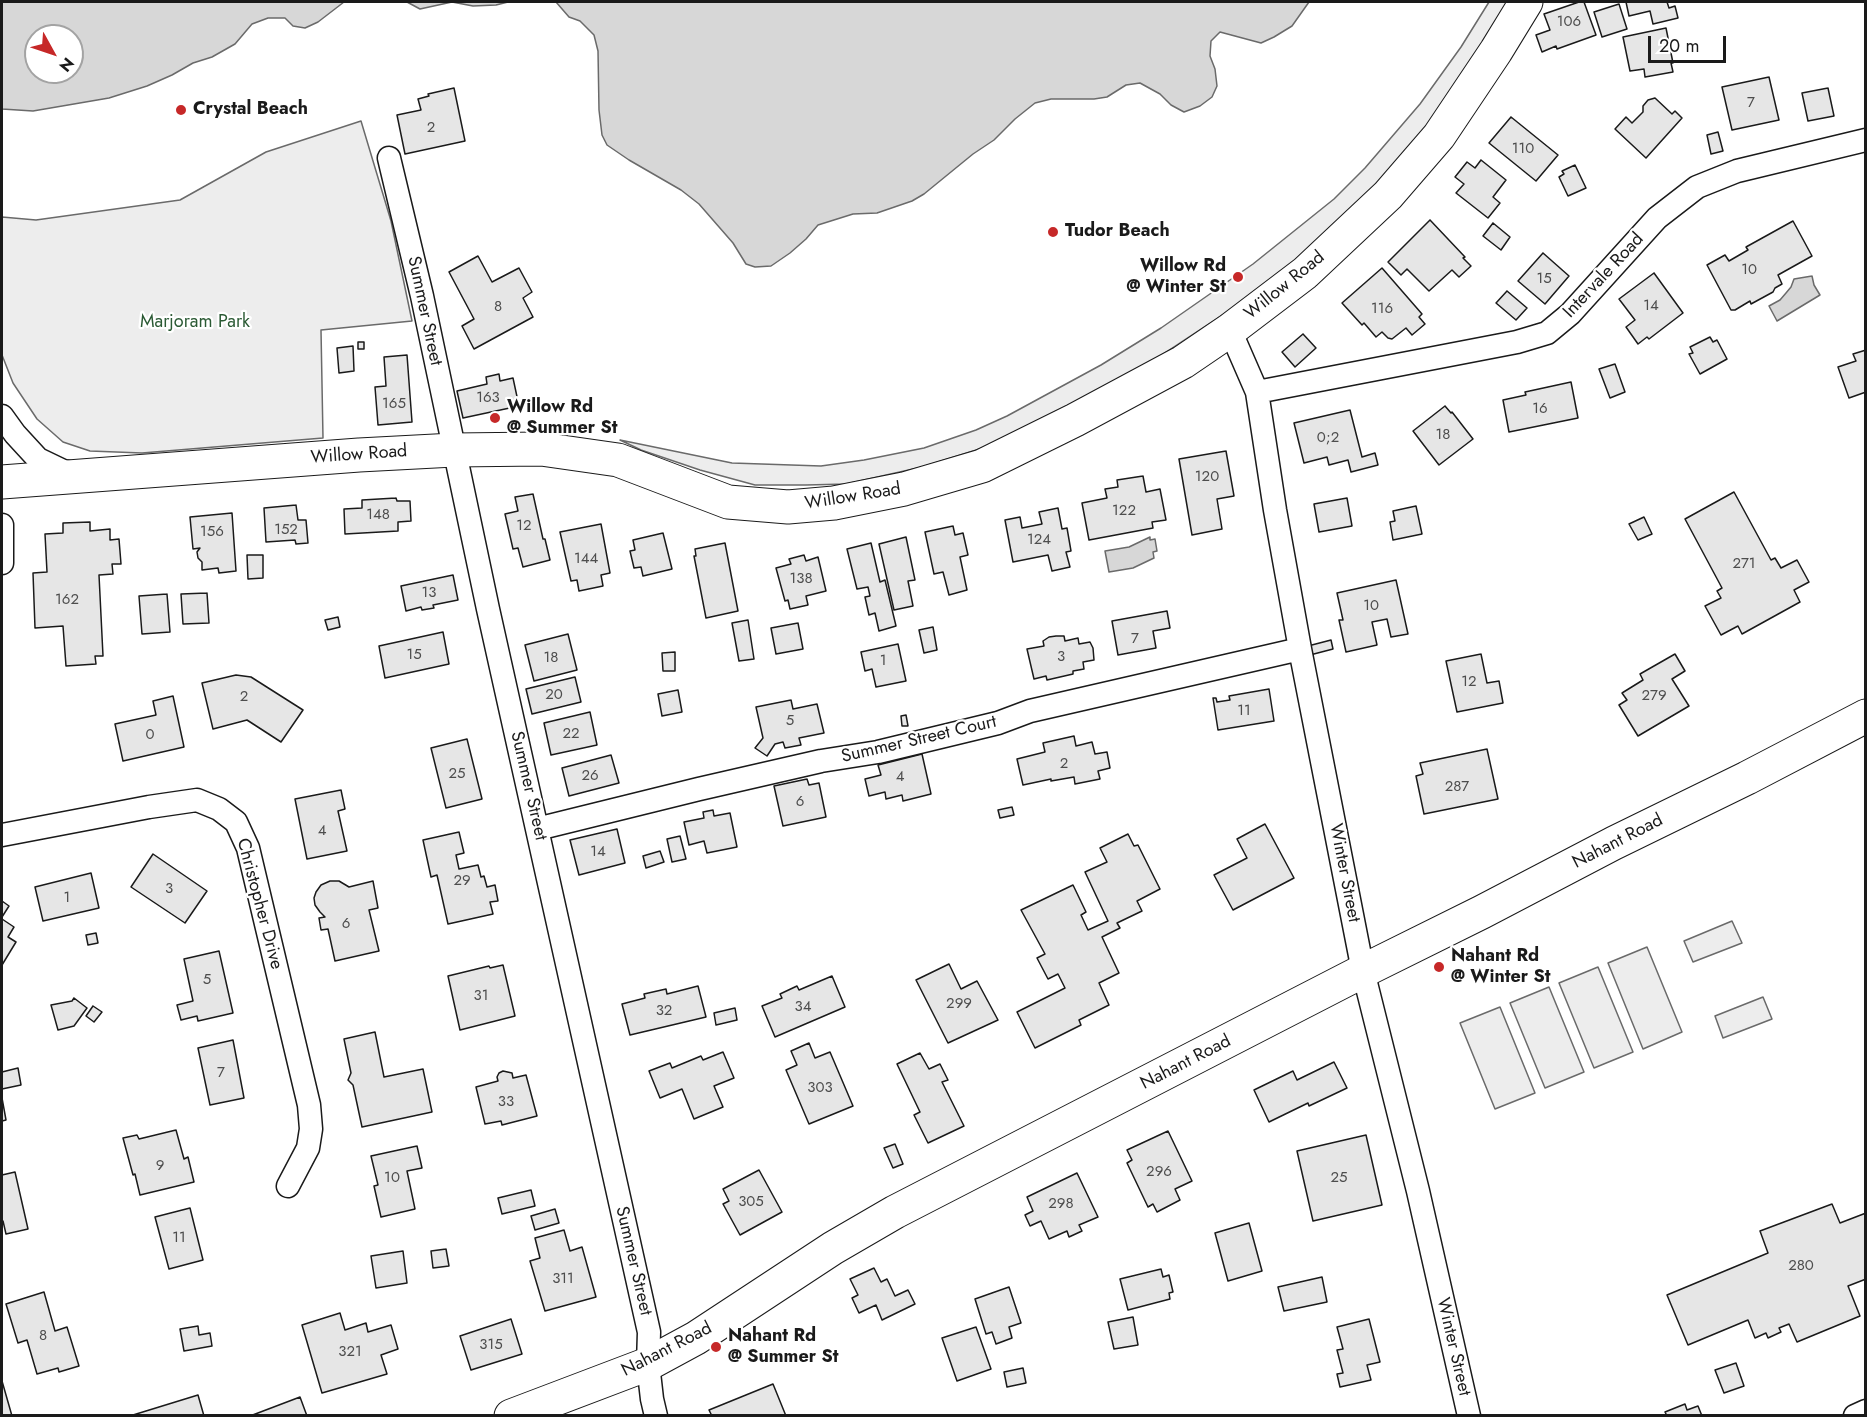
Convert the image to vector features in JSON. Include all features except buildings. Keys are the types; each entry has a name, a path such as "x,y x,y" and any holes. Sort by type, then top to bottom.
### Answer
{"main road":[{"name":"Willow Road","path":"2,482 359,455 454,450 541,449 618,460 728,502 788,507 834,503 904,489 982,466 1075,420 1183,362 1230,330 1305,273 1388,195 1439,135 1526,2"},
{"name":"Nahant Road","path":"511,1416 648,1364 696,1338 833,1248 895,1212 1866,716"}],"street":[{"name":"Intervale Road","path":"1257,392 1517,342 1546,333 1570,314 1657,218 1697,187 1737,171 1866,140"},
{"name":"Summer Street","path":"389,158 422,296 649,1332 648,1364 656,1416"},
{"name":"Winter Street","path":"1230,330 1257,392 1300,649 1363,971 1418,1191 1469,1416"},
{"path":"2,416 38,459 63,471 83,476"},
{"path":"2,525 2,563"},
{"name":"Summer Street Court","path":"537,829 821,761 878,752 998,723 1030,711 1300,649"},
{"name":"Christopher Drive","path":"2,835 197,800 219,809 236,822 248,848 309,1105 311,1128 308,1148 288,1186"},
{"path":"1855,1416 1866,1412"}],"green space":[{"path":"1489,2 1510,2 1461,80 1414,144 1377,186 1313,248 1253,295 1162,355 1008,440 922,467 846,484 755,485 700,470 641,450 620,440 732,463 821,466 924,448 976,430 1007,416 1101,365 1161,328 1253,264 1334,199 1365,168 1420,104 1461,47"},
{"name":"Marjoram Park","path":"361,121 391,221 412,321 321,330 323,438 142,453 90,451 63,442 37,419 13,383 2,355 2,217 36,220 180,200 266,152"},
{"path":"1732,921 1742,943 1693,962 1684,941"},
{"path":"1647,947 1682,1032 1643,1049 1608,963"},
{"path":"1598,967 1633,1052 1594,1068 1559,983"},
{"path":"1549,987 1584,1072 1545,1088 1510,1003"},
{"path":"1763,997 1772,1019 1723,1038 1715,1016"},
{"path":"1500,1007 1535,1093 1495,1109 1460,1023"}],"shaded area":[{"path":"2,2 344,2 318,22 305,28 293,26 285,18 268,18 252,24 235,44 212,57 193,63 147,86 109,98 33,111 2,109"},
{"path":"407,2 452,2 420,9"},
{"path":"452,2 508,2 473,6"},
{"path":"556,2 1309,2 1292,26 1261,43 1220,32 1211,41 1210,56 1215,69 1217,86 1212,97 1200,106 1184,112 1171,105 1160,94 1140,83 1126,85 1107,97 1051,99 1035,103 994,140 924,194 912,201 877,213 853,214 818,225 790,253 771,266 755,267 746,264 733,243 699,204 681,190 607,145 602,135 599,110 598,51 594,35 580,21 569,17"},
{"path":"1812,276 1820,295 1777,321 1769,306 1780,300 1791,287 1794,279"},
{"path":"1150,537 1150,540 1155,539 1157,551 1153,552 1154,558 1133,568 1109,572 1105,551 1129,547"}],"place":[{"name":"Crystal Beach","path":"181,110"},
{"name":"Tudor Beach","path":"1053,232"},
{"name":"Willow Rd @ Winter St","path":"1238,277"},
{"name":"Willow Rd @ Summer St","path":"495,418"},
{"name":"Nahant Rd @ Winter St","path":"1439,967"},
{"name":"Nahant Rd @ Summer St","path":"716,1347"}]}
